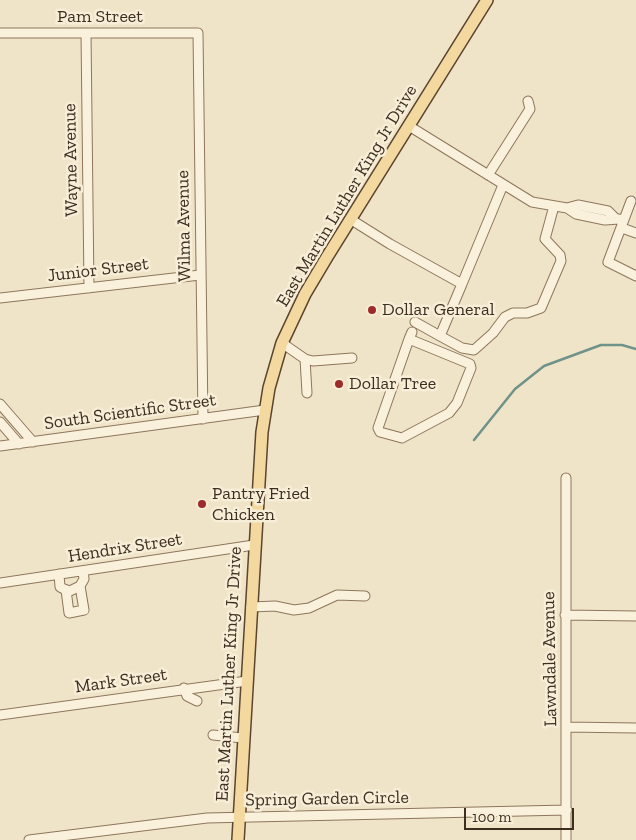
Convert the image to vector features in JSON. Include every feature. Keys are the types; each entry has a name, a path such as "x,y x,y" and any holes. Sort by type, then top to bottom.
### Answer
{"main road":[{"name":"East Martin Luther King Jr Drive","path":"238,840 254,545 264,410 282,343 305,294 487,0"}],"street":[{"name":"Pam Street","path":"0,33 198,34"},
{"name":"Wayne Avenue","path":"86,33 89,288"},
{"name":"Wilma Avenue","path":"198,34 203,419"},
{"path":"488,175 530,110 528,101"},
{"path":"409,126 532,202 567,208 576,214 596,213 605,220 614,217 636,233"},
{"path":"440,336 503,185"},
{"path":"631,201 608,262 636,276"},
{"path":"415,322 462,348 474,350 494,334 505,317 513,313 527,313 541,308 561,261 560,255 545,239 554,206"},
{"path":"350,219 390,244 462,284"},
{"name":"Junior Street","path":"0,298 200,275"},
{"path":"411,336 470,364 471,368 457,403 449,413 402,438 380,432 378,428 411,336"},
{"path":"282,343 305,359 313,361 352,358"},
{"path":"305,359 307,393"},
{"path":"0,404 32,442"},
{"name":"South Scientific Street","path":"0,446 264,410"},
{"path":"0,422 19,444"},
{"name":"Lawndale Avenue","path":"566,478 566,840"},
{"name":"Hendrix Street","path":"0,583 254,545"},
{"path":"59,574 60,587 66,590 77,589 84,579 83,571"},
{"path":"66,590 69,613 84,610 80,586"},
{"path":"251,607 274,606 294,610 309,608 337,595 365,596"},
{"path":"565,615 636,616"},
{"name":"Mark Street","path":"0,715 184,688 246,681"},
{"path":"184,688 187,696 198,701"},
{"path":"567,727 636,728"},
{"path":"213,735 243,738"},
{"name":"Spring Garden Circle","path":"29,840 207,818 567,810"}],"waterway":[{"path":"474,440 515,389 544,366 601,345 622,345 636,349"}],"place":[{"name":"Dollar General","path":"372,310"},
{"name":"Dollar Tree","path":"339,384"},
{"name":"Pantry Fried Chicken","path":"202,504"}]}
